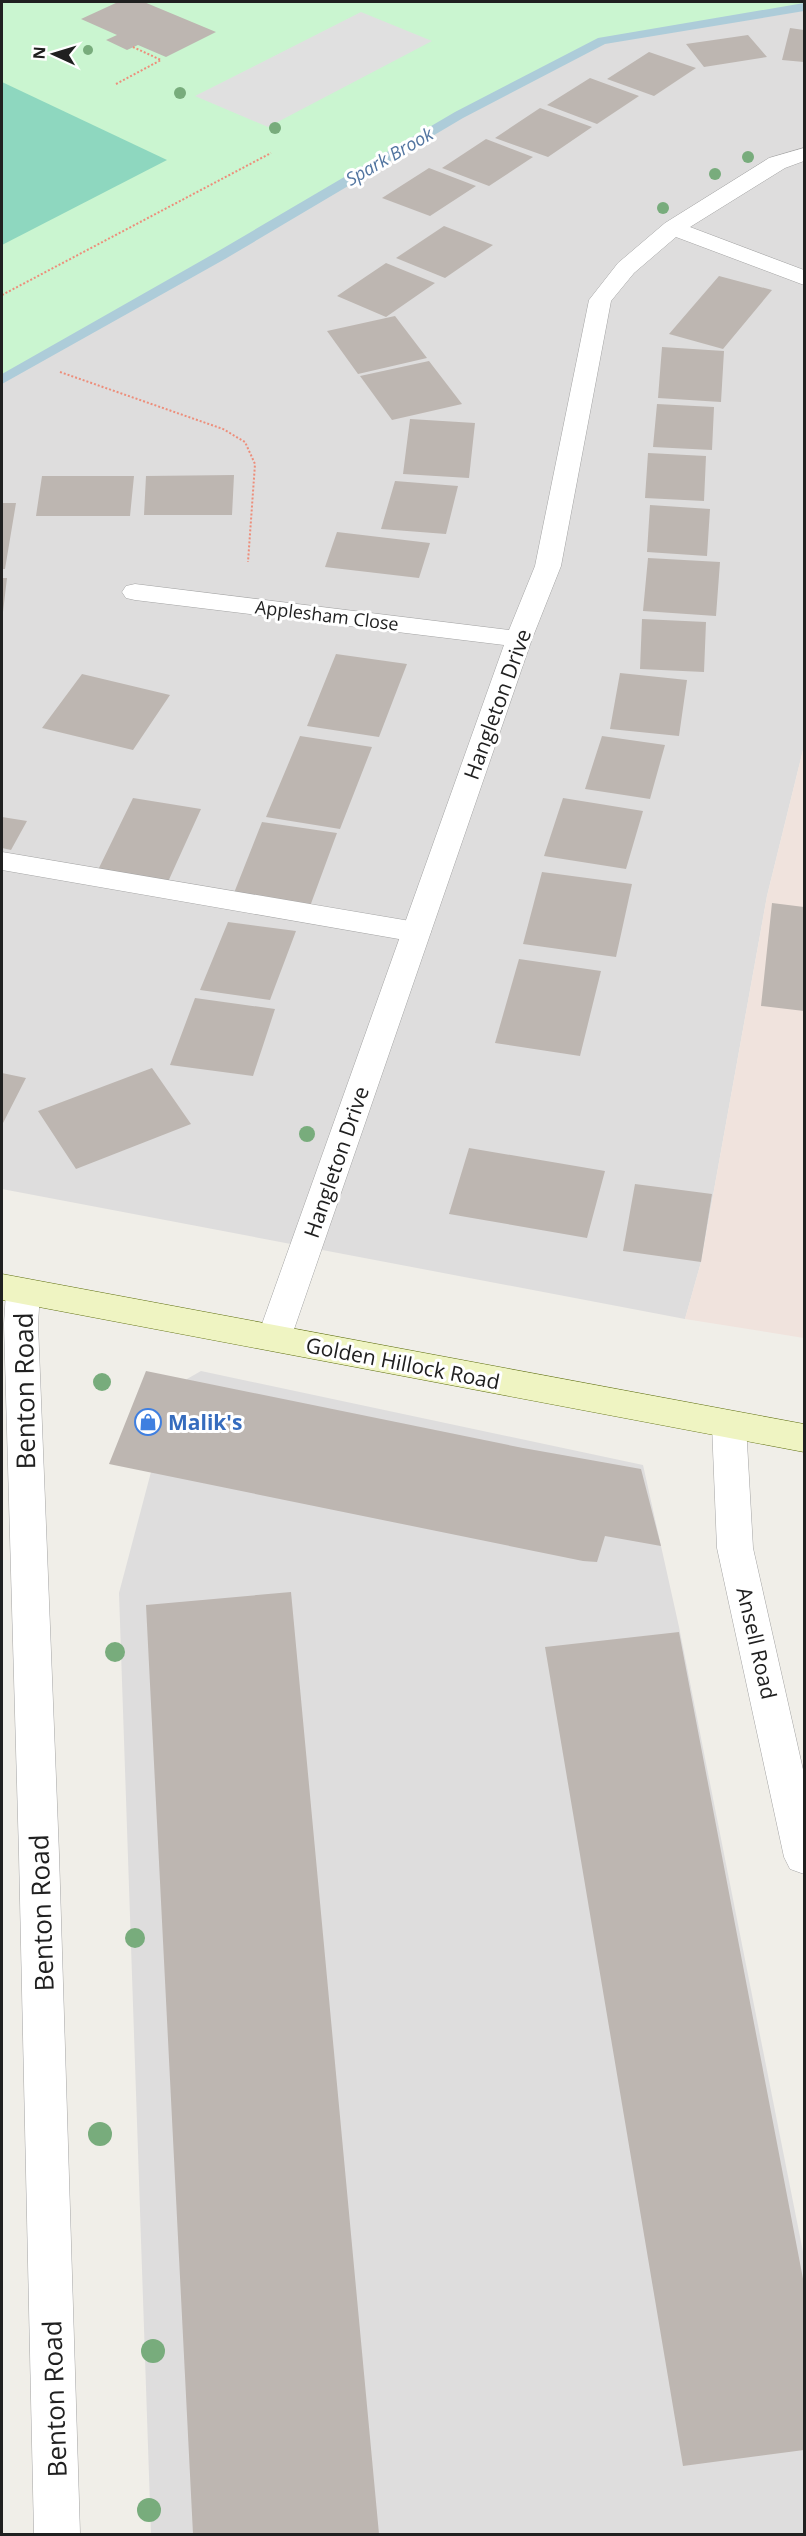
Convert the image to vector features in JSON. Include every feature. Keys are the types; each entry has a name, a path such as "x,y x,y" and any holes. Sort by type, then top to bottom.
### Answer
{"main road":[{"name":"Golden Hillock Road","path":"12,1289 804,1438"}],"street":[{"name":"Hangleton Drive","path":"274,1338 519,639 548,566 600,300 626,268 673,228 777,163 804,154"},
{"path":"673,228 804,278"},
{"name":"Applesham Close","path":"135,592 519,639"},
{"path":"2,861 416,932"},
{"name":"Benton Road","path":"12,1289 21,1324 39,1842 57,2535"},
{"name":"Ansell Road","path":"729,1425 735,1548 804,1857"}],"path":[{"path":"116,84 161,60 133,47"},
{"path":"2,296 272,153"},
{"path":"60,372 223,429 245,442 255,464 244,605"}],"shaded area":[{"path":"804,7 804,746 767,896 701,1262 685,1319 2,1189 2,380 220,256 459,115 602,41"},
{"path":"361,12 432,41 268,127 195,96"},
{"path":"804,746 804,1338 685,1319 701,1262 767,896"},
{"path":"201,1371 643,1465 679,1627 804,2257 804,2534 151,2534 119,1593 151,1472 187,1379"}],"green space":[{"path":"2,2 804,2 804,7 602,41 459,115 220,256 2,380"},
{"path":"2,82 167,160 2,245"}],"building":[{"path":"118,2 144,2 216,32 166,57 138,45 127,50 106,40 117,35 81,19"},
{"path":"790,28 804,30 804,62 782,60"},
{"path":"748,35 767,57 704,67 686,44"},
{"path":"649,52 696,68 654,96 607,79"},
{"path":"590,78 639,96 597,124 547,105"},
{"path":"540,108 592,127 548,157 495,138"},
{"path":"486,139 533,157 489,186 442,168"},
{"path":"429,168 476,186 430,216 382,198"},
{"path":"444,226 493,245 445,278 396,258"},
{"path":"386,263 435,283 386,317 337,296"},
{"path":"719,276 772,290 723,349 669,334"},
{"path":"395,316 427,358 358,374 327,331"},
{"path":"662,347 724,351 721,402 658,398"},
{"path":"429,361 462,404 392,420 360,376"},
{"path":"657,404 714,407 712,450 653,447"},
{"path":"410,419 475,423 469,478 403,474"},
{"path":"648,453 706,456 704,501 645,498"},
{"path":"234,475 232,515 144,515 146,476"},
{"path":"42,476 134,476 130,516 36,516"},
{"path":"395,481 458,486 446,534 381,529"},
{"path":"2,503 16,503 5,569 2,569"},
{"path":"650,505 710,509 707,556 647,552"},
{"path":"337,532 430,543 419,578 325,567"},
{"path":"648,558 720,562 716,616 643,611"},
{"path":"2,578 7,578 3,612 2,612"},
{"path":"642,619 706,622 704,672 640,669"},
{"path":"336,654 407,664 379,737 307,726"},
{"path":"620,673 687,680 679,736 610,729"},
{"path":"82,674 170,695 133,750 42,728"},
{"path":"300,736 372,747 340,829 266,817"},
{"path":"602,736 665,745 650,799 585,789"},
{"path":"133,798 201,809 167,884 97,872"},
{"path":"563,798 643,811 626,869 544,856"},
{"path":"2,817 27,821 11,850 2,848"},
{"path":"262,822 337,833 309,909 232,898"},
{"path":"542,872 632,884 616,957 523,944"},
{"path":"772,903 804,907 804,1011 761,1006"},
{"path":"228,922 296,931 270,1000 200,990"},
{"path":"519,959 601,971 580,1056 495,1043"},
{"path":"195,998 275,1009 253,1076 170,1065"},
{"path":"152,1068 191,1124 76,1169 38,1111"},
{"path":"2,1073 26,1078 2,1125"},
{"path":"469,1148 605,1171 587,1238 449,1214"},
{"path":"635,1184 712,1194 701,1262 623,1251"},
{"path":"146,1371 523,1448 641,1469 661,1546 605,1536 597,1562 583,1561 109,1464"},
{"path":"291,1592 379,2534 193,2534 146,1605"},
{"path":"679,1632 804,2284 804,2450 683,2466 545,1647"}],"waterway":[{"name":"Spark Brook","path":"2,380 220,256 459,115 602,41 804,7"}],"place":[{"name":"Malik's","path":"148,1422"}]}
